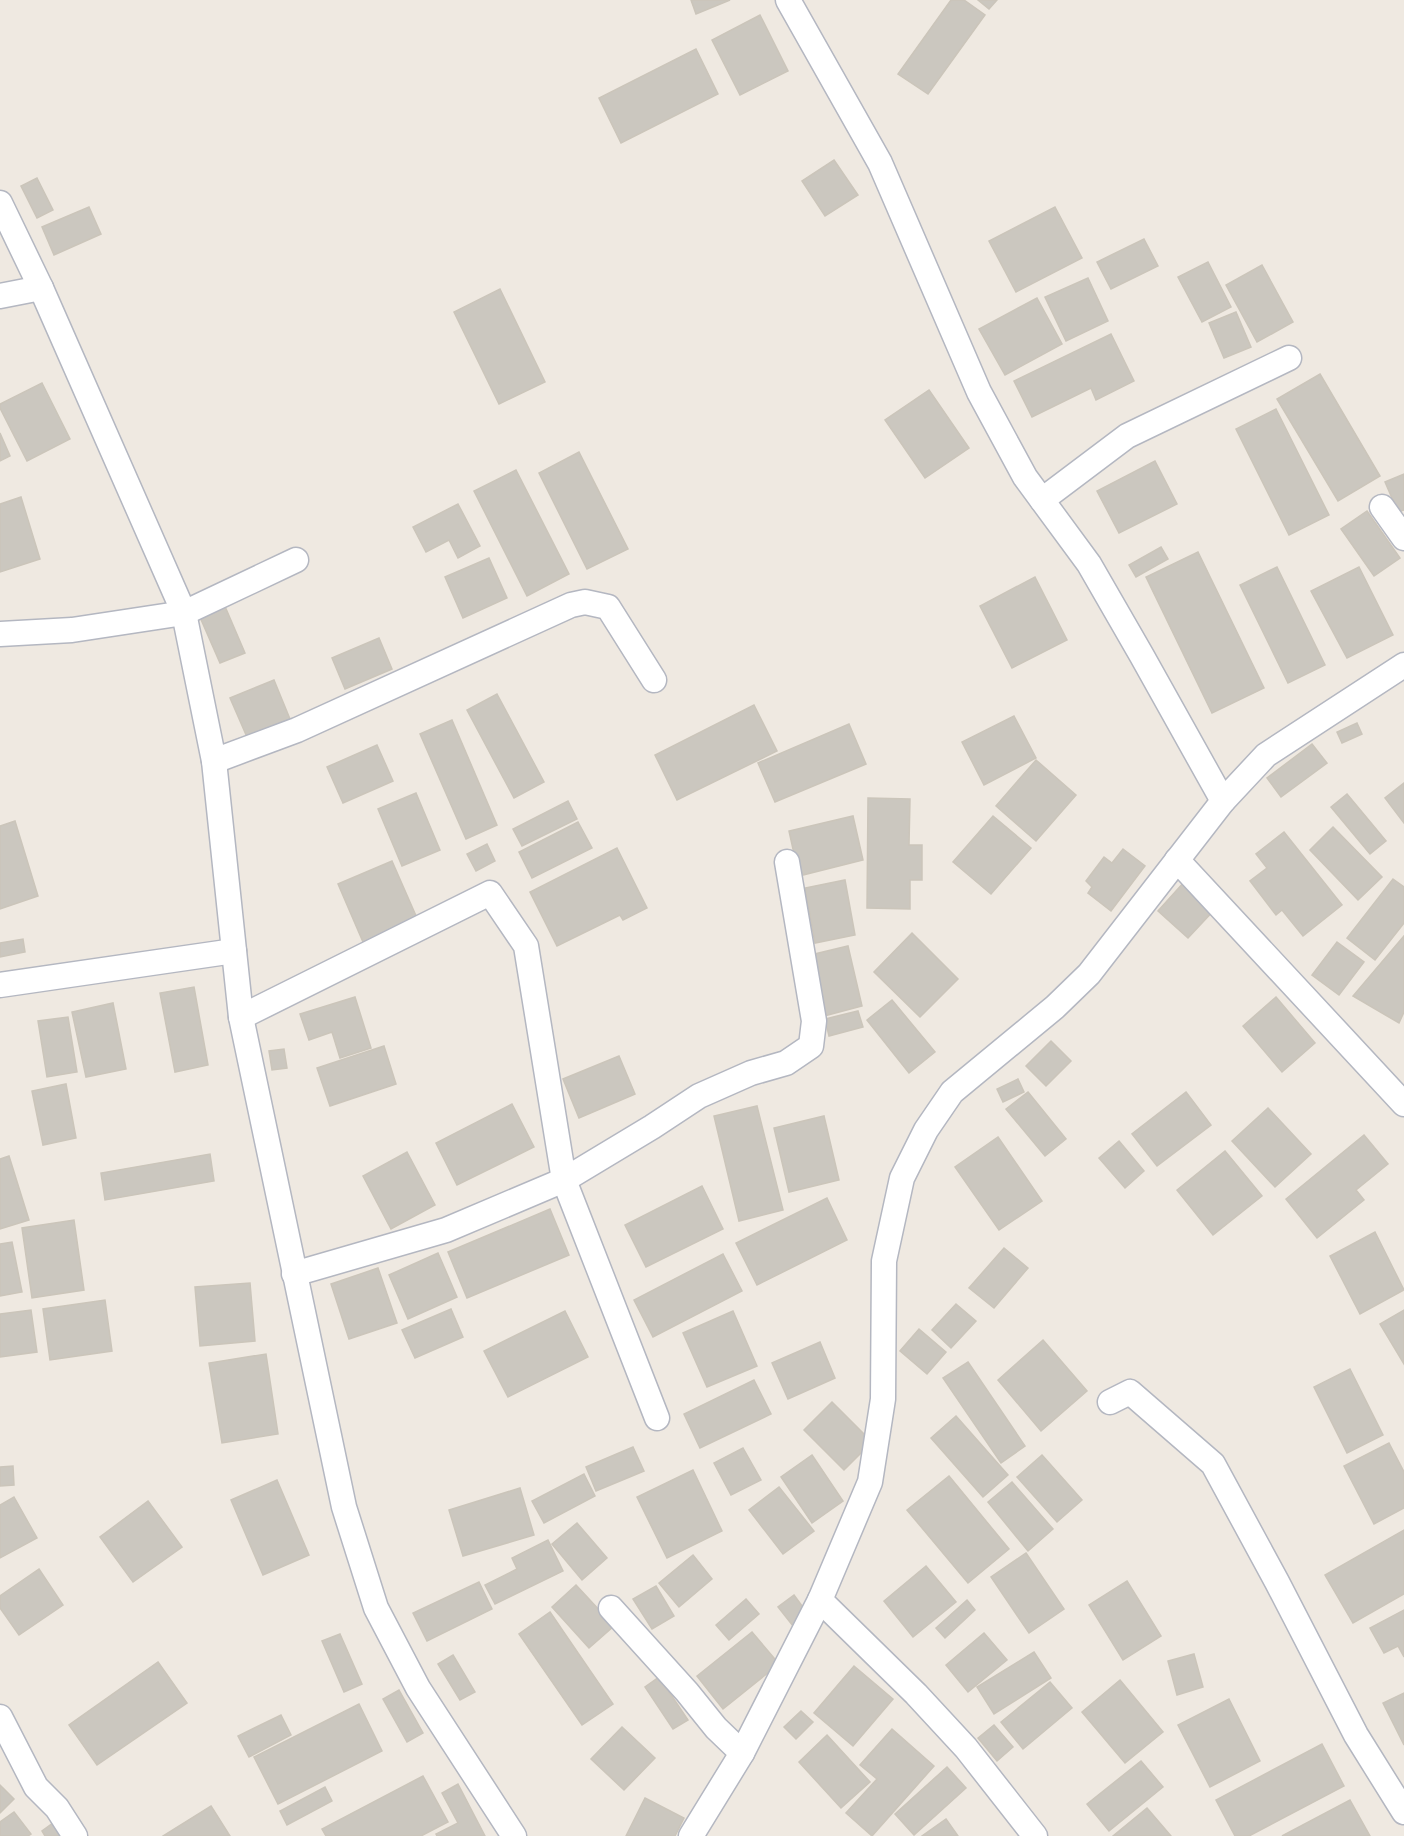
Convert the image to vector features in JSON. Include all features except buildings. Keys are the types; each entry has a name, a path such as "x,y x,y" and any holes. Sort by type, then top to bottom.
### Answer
{"street":[{"path":"788,0 880,163 979,392 1025,477 1089,564 1223,801"},
{"path":"0,203 41,288 184,613 214,761 241,1017 344,1507 376,1608 418,1688 514,1836"},
{"path":"0,296 41,288"},
{"path":"1042,500 1127,436 1289,358"},
{"path":"1382,507 1404,538"},
{"path":"0,634 72,630 184,613 296,560"},
{"path":"214,761 297,730 561,610 585,603 608,607 654,680"},
{"path":"691,1836 742,1753 820,1600 870,1482 883,1399 884,1261 902,1178 926,1130 952,1092 1055,1007 1089,974 1223,801 1266,755 1404,665"},
{"path":"1177,860 1404,1104"},
{"path":"294,1274 446,1230 564,1180 699,1096 751,1073 786,1063 811,1046 814,1021 787,862"},
{"path":"241,1017 490,893 526,946 564,1180 657,1418"},
{"path":"0,985 234,951"},
{"path":"1110,1402 1130,1392 1212,1464 1277,1582 1356,1735 1404,1812"},
{"path":"820,1600 916,1694 966,1748 1035,1836"},
{"path":"611,1608 687,1692 716,1728 742,1753"},
{"path":"0,1717 36,1787 57,1808 75,1836"}]}
